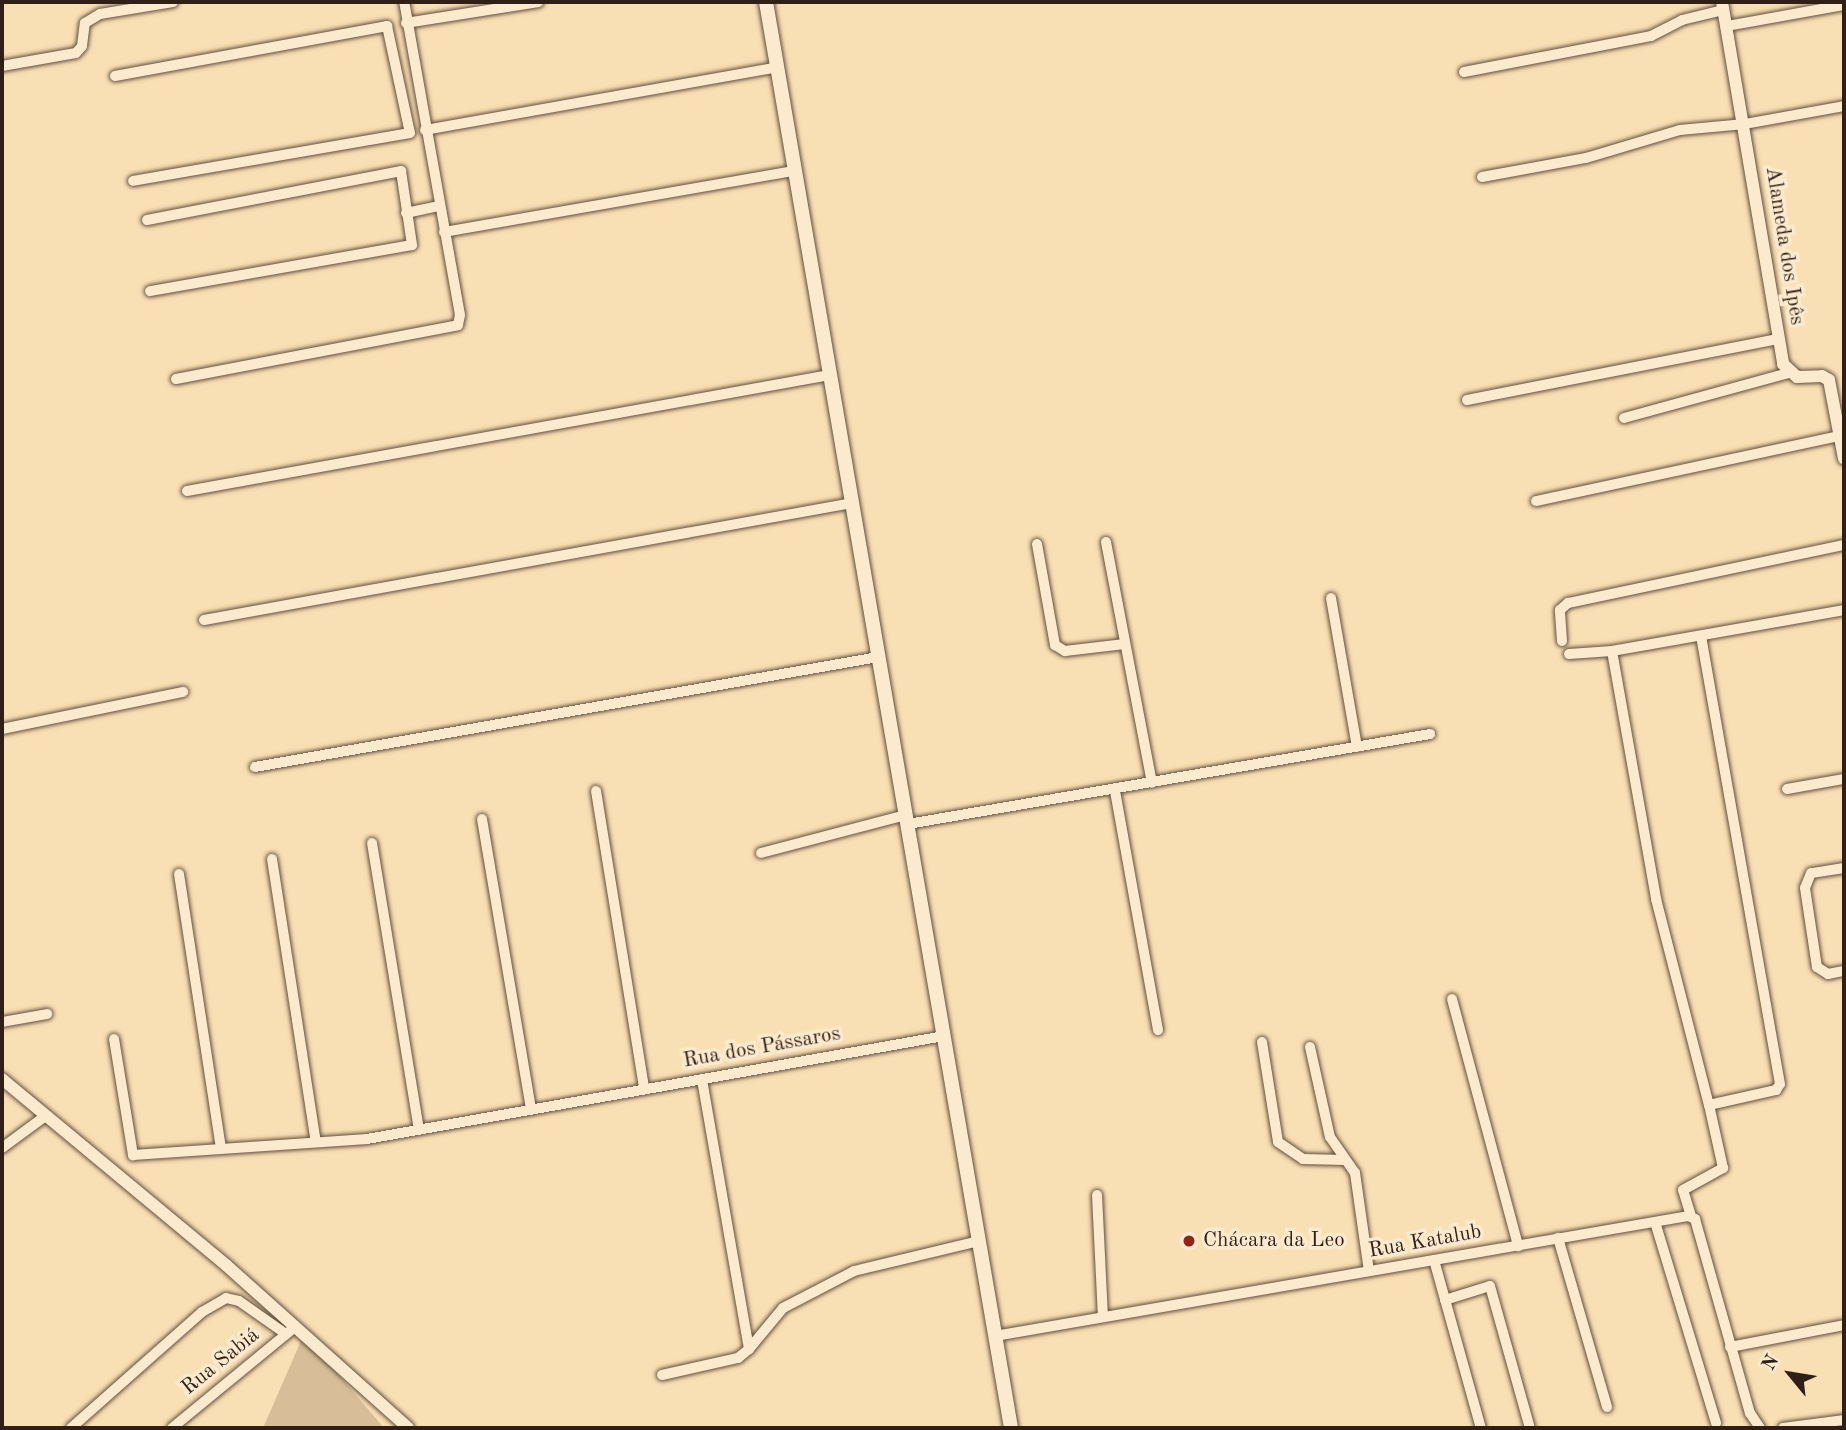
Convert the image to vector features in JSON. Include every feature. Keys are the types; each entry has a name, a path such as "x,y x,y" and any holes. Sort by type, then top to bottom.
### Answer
{"main road":[{"path":"766,2 1010,1428"}],"street":[{"path":"98,2 100,14"},
{"path":"2,66 76,53 82,46 85,23 100,14 173,2"},
{"path":"176,379 453,328 460,315 404,2"},
{"path":"389,36 407,28 538,2"},
{"path":"1727,26 1844,5"},
{"path":"1464,72 1651,36 1682,20 1723,6"},
{"name":"Alameda dos Ipês","path":"1723,6 1745,124 1779,339 1788,373"},
{"path":"115,76 387,26 410,133 132,181"},
{"path":"425,130 777,67"},
{"path":"1482,177 1586,158 1680,130 1745,124 1844,106"},
{"path":"147,220 401,171 412,245 149,291"},
{"path":"444,232 795,171"},
{"path":"406,213 439,206"},
{"path":"1467,400 1779,339"},
{"path":"1624,418 1788,373 1829,380 1842,436 1844,459"},
{"path":"187,491 830,375"},
{"path":"1536,501 1842,436"},
{"path":"204,620 852,503"},
{"path":"1106,542 1152,783"},
{"path":"1037,544 1055,645 1065,651 1125,644"},
{"path":"1562,641 1560,610 1568,603 1844,545"},
{"path":"1331,598 1357,747"},
{"path":"1569,654 1612,651 1701,637 1844,610"},
{"path":"1701,637 1780,1084 1776,1090 1709,1105"},
{"path":"1612,651 1658,911 1723,1168 1683,1189 1750,1413 1760,1428"},
{"path":"254,767 878,657"},
{"path":"2,729 183,692"},
{"path":"761,853 907,819 1115,791 1430,734"},
{"path":"1787,789 1844,779"},
{"path":"596,791 644,1088"},
{"path":"1115,791 1158,1030"},
{"path":"482,819 531,1109"},
{"path":"372,843 419,1129"},
{"path":"272,859 316,1142"},
{"path":"1844,868 1811,873 1805,888 1817,967 1828,974 1844,971"},
{"path":"179,874 221,1149"},
{"path":"1452,999 1518,1246"},
{"path":"2,1021 47,1014"},
{"name":"Rua dos Pássaros","path":"114,1039 134,1155 316,1142 419,1129 944,1036"},
{"path":"1262,1042 1278,1142 1303,1159 1345,1160"},
{"path":"1310,1047 1330,1137 1355,1174 1369,1272"},
{"path":"2,1079 291,1331 408,1428"},
{"path":"702,1079 748,1349"},
{"path":"2,1148 44,1118"},
{"path":"1097,1195 1103,1317"},
{"name":"Rua Katalub","path":"995,1336 1558,1238 1693,1218"},
{"path":"1655,1222 1716,1423"},
{"path":"1558,1238 1607,1407"},
{"path":"662,1375 738,1358 783,1308 854,1271 979,1241"},
{"path":"1434,1260 1481,1428"},
{"path":"1446,1300 1490,1286 1530,1428"},
{"path":"71,1428 219,1301 233,1298 291,1331"},
{"path":"1730,1347 1844,1325"},
{"name":"Rua Sabiá","path":"172,1428 291,1331"},
{"path":"1783,1428 1844,1420"}],"shaded area":[{"path":"304,1334 384,1428 263,1428"}],"place":[{"name":"Chácara da Leo","path":"1189,1241"}]}
